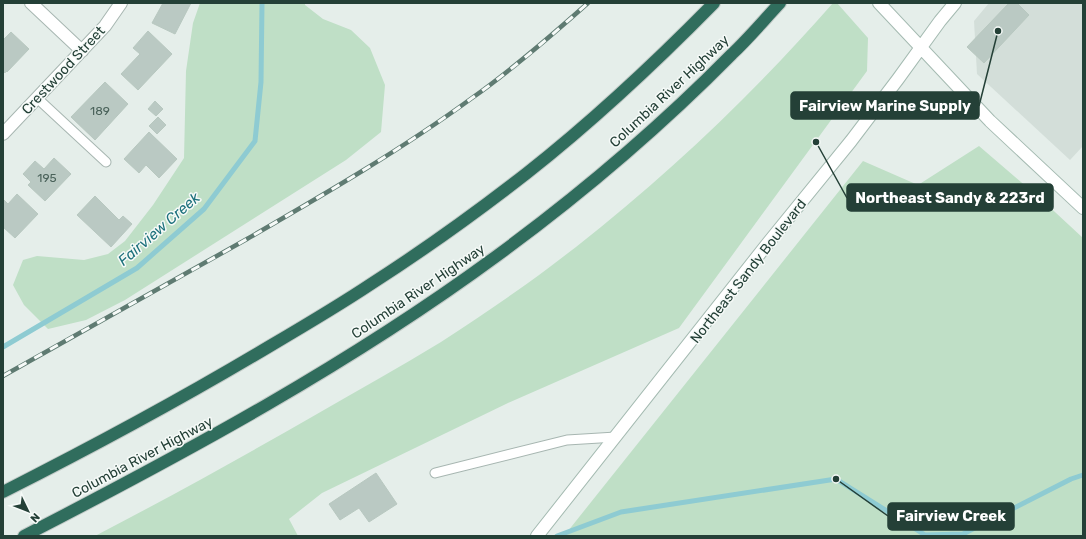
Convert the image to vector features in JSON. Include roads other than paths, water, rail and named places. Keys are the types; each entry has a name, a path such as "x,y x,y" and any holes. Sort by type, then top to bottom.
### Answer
{"highway":[{"path":"3,492 82,452 165,407 370,285 423,249 477,211 577,132 666,51 714,3"},
{"name":"Columbia River Highway","path":"24,536 202,442 337,363 430,303 497,256 585,188 680,105 734,53 780,3"}],"main road":[{"path":"31,3 82,51"},
{"name":"Crestwood Street","path":"3,134 105,26 121,3"},
{"path":"879,3 990,121 1083,208"},
{"name":"Northeast Sandy Boulevard","path":"537,536 768,243 851,141 955,3"}],"lane":[{"path":"37,98 106,162"},
{"path":"435,473 567,440 616,437"}],"waterway":[{"name":"Fairview Creek","path":"3,347 137,268 204,209 255,141 261,82 262,3"},
{"name":"Fairview Creek","path":"557,536 621,512 836,479 925,535 963,534 1071,479 1083,475"}],"railway":[{"path":"3,376 247,239 390,154 418,136 502,76 588,3"}],"place":[{"name":"Fairview Marine Supply","path":"998,31"},
{"name":"Northeast Sandy & 223rd","path":"816,142"},
{"name":"Fairview Creek","path":"836,479"}]}
